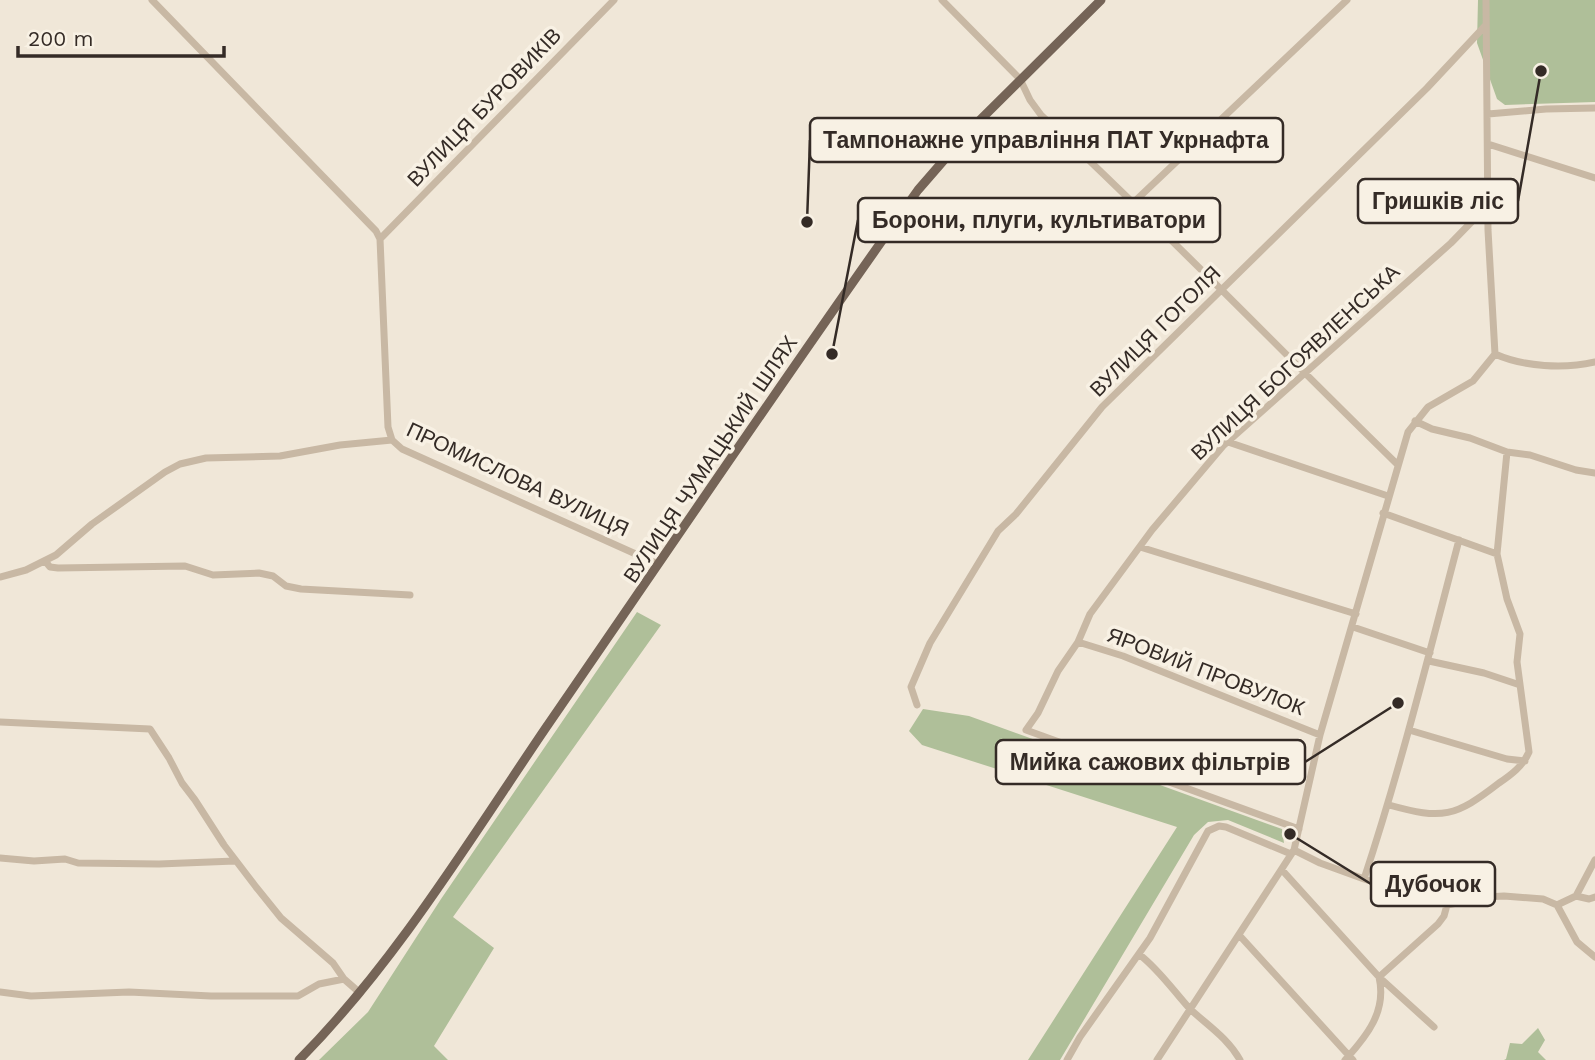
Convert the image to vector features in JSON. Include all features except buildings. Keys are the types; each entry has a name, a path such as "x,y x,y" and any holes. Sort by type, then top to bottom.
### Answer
{"main road":[{"name":"ВУЛИЦЯ ЧУМАЦЬКИЙ ШЛЯХ","path":"299,1060 360,993 451,867 918,190 971,129 1101,0"}],"street":[{"path":"152,0 368,221 380,239"},
{"name":"ВУЛИЦЯ БУРОВИКІВ","path":"380,239 614,0"},
{"path":"942,0 1020,79 1041,115 1134,202 1397,464"},
{"path":"1134,202 1347,0"},
{"path":"1157,1060 1293,852 1320,735 1408,432 1428,407 1473,381 1495,354 1487,206 1486,0"},
{"name":"ВУЛИЦЯ ГОГОЛЯ","path":"916,705 911,688 930,643 998,531 1016,513 1102,407 1427,88 1485,26"},
{"path":"1488,114 1595,108"},
{"path":"1488,144 1595,178"},
{"name":"ВУЛИЦЯ БОГОЯВЛЕНСЬКА","path":"1298,829 1026,730 1038,713 1058,671 1078,642 1090,614 1140,547 1228,442 1451,243 1487,206"},
{"name":"ПРОМИСЛОВА ВУЛИЦЯ","path":"380,239 388,427 392,440 402,449 658,564"},
{"path":"1495,354 1507,359 1538,364 1576,365 1595,362"},
{"path":"1415,421 1432,429 1470,438 1507,452 1530,455 1576,470 1595,473"},
{"path":"0,577 26,570 56,555 92,524 180,464 206,458 280,456 331,446 392,440"},
{"path":"1228,442 1388,496"},
{"path":"1388,805 1440,814 1470,806 1525,761 1529,752 1517,662 1520,634 1507,599 1497,554 1507,452"},
{"path":"1383,513 1497,554"},
{"path":"1364,879 1388,805 1459,540"},
{"path":"1140,547 1356,614"},
{"path":"45,561 50,567 58,568 185,566 213,575 259,573 273,576 286,586 301,589 410,595"},
{"path":"1353,627 1429,657 1520,685"},
{"name":"ЯРОВИЙ ПРОВУЛОК","path":"1078,642 1123,656 1320,735"},
{"path":"0,722 150,729 181,783 235,861 281,918 333,963 344,979 360,993"},
{"path":"1409,730 1507,759 1525,761"},
{"path":"1067,1060 1125,970 1139,955 1160,916 1172,901 1201,842 1212,827 1226,827 1364,879 1447,905 1486,897 1543,899 1557,905 1577,942 1595,957"},
{"path":"0,858 34,861 65,859 78,863 235,861"},
{"path":"1557,905 1576,896 1595,860"},
{"path":"1282,870 1379,977 1434,1027"},
{"path":"1576,896 1589,899 1595,897"},
{"path":"1379,977 1438,924 1447,905"},
{"path":"1240,936 1349,1059 1376,1020 1382,997 1379,977"},
{"path":"1139,955 1157,969 1189,1008 1233,1047 1240,1060"},
{"path":"0,992 31,996 129,992 298,996 316,985 344,979"}],"green space":[{"path":"1478,0 1595,0 1595,102 1505,105 1497,99 1477,43"},
{"path":"637,612 661,625 453,917 494,948 434,1046 448,1060 319,1060 368,1012 441,899"},
{"path":"923,709 969,716 1282,829 1284,843 1228,820 1208,822 1194,835 1060,1060 1028,1060 1177,827 922,745 909,731"},
{"path":"1538,1028 1545,1040 1538,1052 1546,1060 1504,1060 1510,1043 1522,1044"}],"place":[{"name":"Гришків ліс","path":"1541,71"},
{"name":"Тампонажне управління ПАТ Укрнафта","path":"807,222"},
{"name":"Борони, плуги, культиватори","path":"832,354"},
{"name":"Мийка сажових фільтрів","path":"1398,703"},
{"name":"Дубочок","path":"1290,834"}]}
